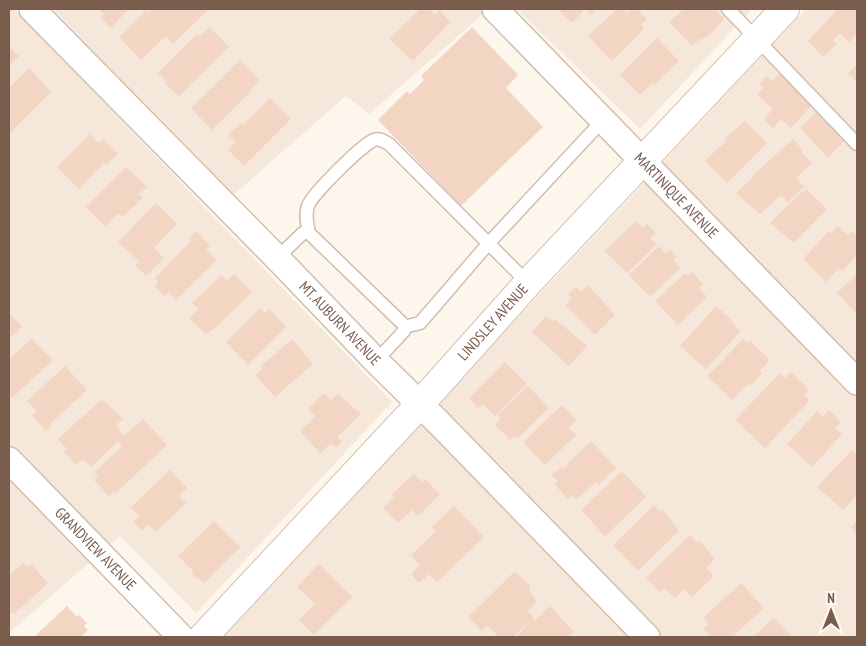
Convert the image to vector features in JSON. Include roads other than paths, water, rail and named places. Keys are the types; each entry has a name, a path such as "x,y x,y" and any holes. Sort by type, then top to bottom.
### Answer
{"street":[{"name":"MT. AUBURN AVENUE","path":"32,9 647,637"},
{"name":"MARTINIQUE AVENUE","path":"495,9 857,382"},
{"name":"LINDSLEY AVENUE","path":"203,637 420,404 528,283 784,9"},
{"name":"GRANDVIEW AVENUE","path":"9,460 181,637"}],"lane":[{"path":"728,9 857,144"},
{"path":"404,327 420,323 488,244 603,120"},
{"path":"376,361 404,331 404,324 309,233 306,222 308,206 316,193 365,145 376,139 389,144 528,283"},
{"path":"277,258 304,233 309,233"}]}
